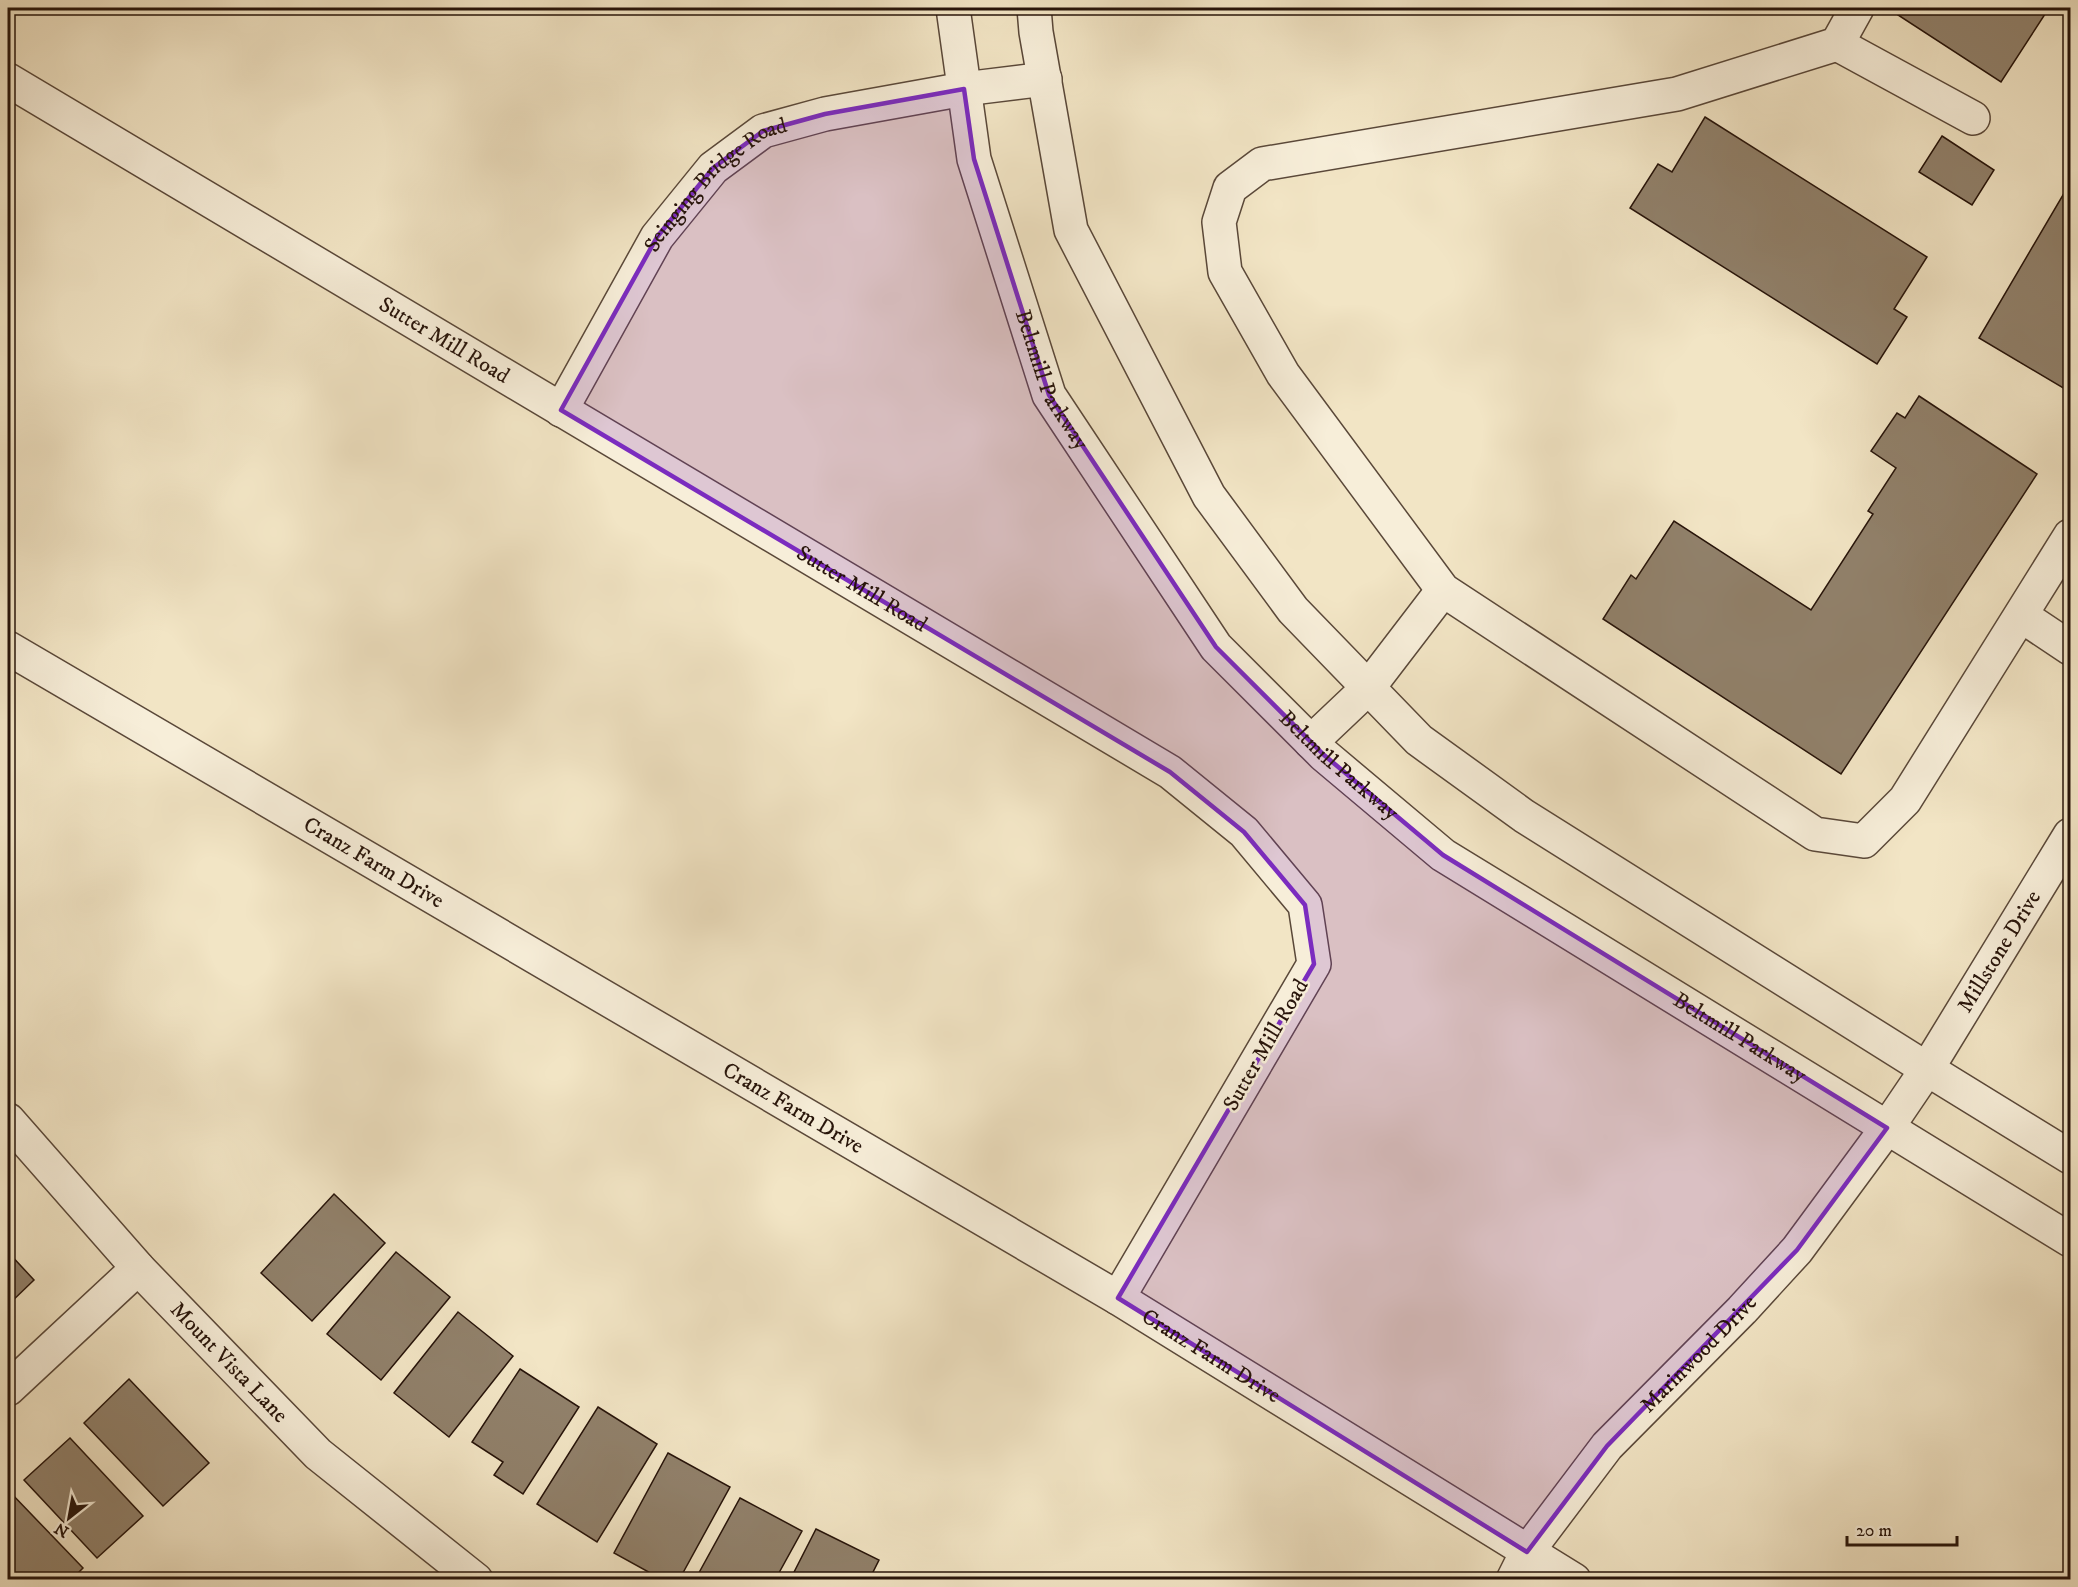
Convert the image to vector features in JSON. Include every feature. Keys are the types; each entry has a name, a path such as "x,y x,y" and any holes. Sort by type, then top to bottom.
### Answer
{"street":[{"name":"Beltmill Parkway","path":"952,8 974,159 1049,395 1216,647 1311,742 1443,855 2070,1240"},
{"path":"1034,8 1036,32 1071,230 1209,496 1293,610 1419,740 1524,816 2070,1156"},
{"path":"1857,8 1837,44 1677,94 1262,164 1230,188 1219,222 1225,272 1283,374 1443,590 1815,834 1864,842 1905,800 2070,536"},
{"path":"1837,44 1972,118"},
{"name":"Seinging Bridge Road","path":"561,410 657,237 713,168 763,131 825,114 964,89 1045,79"},
{"name":"Sutter Mill Road","path":"8,80 1170,772 1244,832 1305,905 1314,964 1118,1298"},
{"path":"1311,742 1368,688 1443,590"},
{"path":"2022,616 2070,648"},
{"name":"Cranz Farm Drive","path":"8,648 1118,1298 1520,1566 1574,1580"},
{"name":"Millstone Drive","path":"1887,1128 1927,1069 2070,834"},
{"name":"Mount Vista Lane","path":"8,1119 138,1268 318,1454 476,1580"},
{"name":"Marinwood Drive","path":"1520,1566 1607,1446 1742,1311 1797,1250 1887,1128"},
{"path":"8,1389 138,1268"}],"highlighted area":[{"path":"964,89 974,159 1049,395 1216,647 1324,755 1443,855 1887,1128 1797,1250 1607,1446 1527,1552 1118,1298 1314,964 1305,905 1244,832 1170,772 561,410 657,237 713,168 763,131 825,114"}],"building":[{"path":"1902,8 2049,8 2001,82 1898,15"},
{"path":"1705,117 1927,257 1894,309 1907,317 1877,364 1630,208 1658,164 1672,172"},
{"path":"1942,136 1994,170 1972,205 1919,172"},
{"path":"2070,183 2070,392 1979,338"},
{"path":"1919,396 2037,474 1841,774 1603,619 1631,575 1636,579 1674,521 1811,610 1873,514 1868,511 1896,468 1871,451 1897,413 1905,418"},
{"path":"334,1194 385,1243 312,1321 261,1273"},
{"path":"8,1252 34,1280 8,1305"},
{"path":"396,1252 450,1297 381,1380 327,1334"},
{"path":"458,1312 513,1356 449,1437 394,1393"},
{"path":"520,1369 579,1407 523,1494 494,1475 503,1462 472,1442"},
{"path":"129,1379 209,1463 163,1506 84,1423"},
{"path":"598,1407 657,1444 597,1542 537,1504"},
{"path":"70,1438 143,1516 97,1558 24,1480"},
{"path":"668,1453 730,1487 679,1580 663,1580 614,1553"},
{"path":"9,1491 83,1568 71,1580 8,1580"},
{"path":"740,1498 802,1531 775,1580 695,1580"},
{"path":"816,1529 879,1560 869,1580 790,1580"}]}
